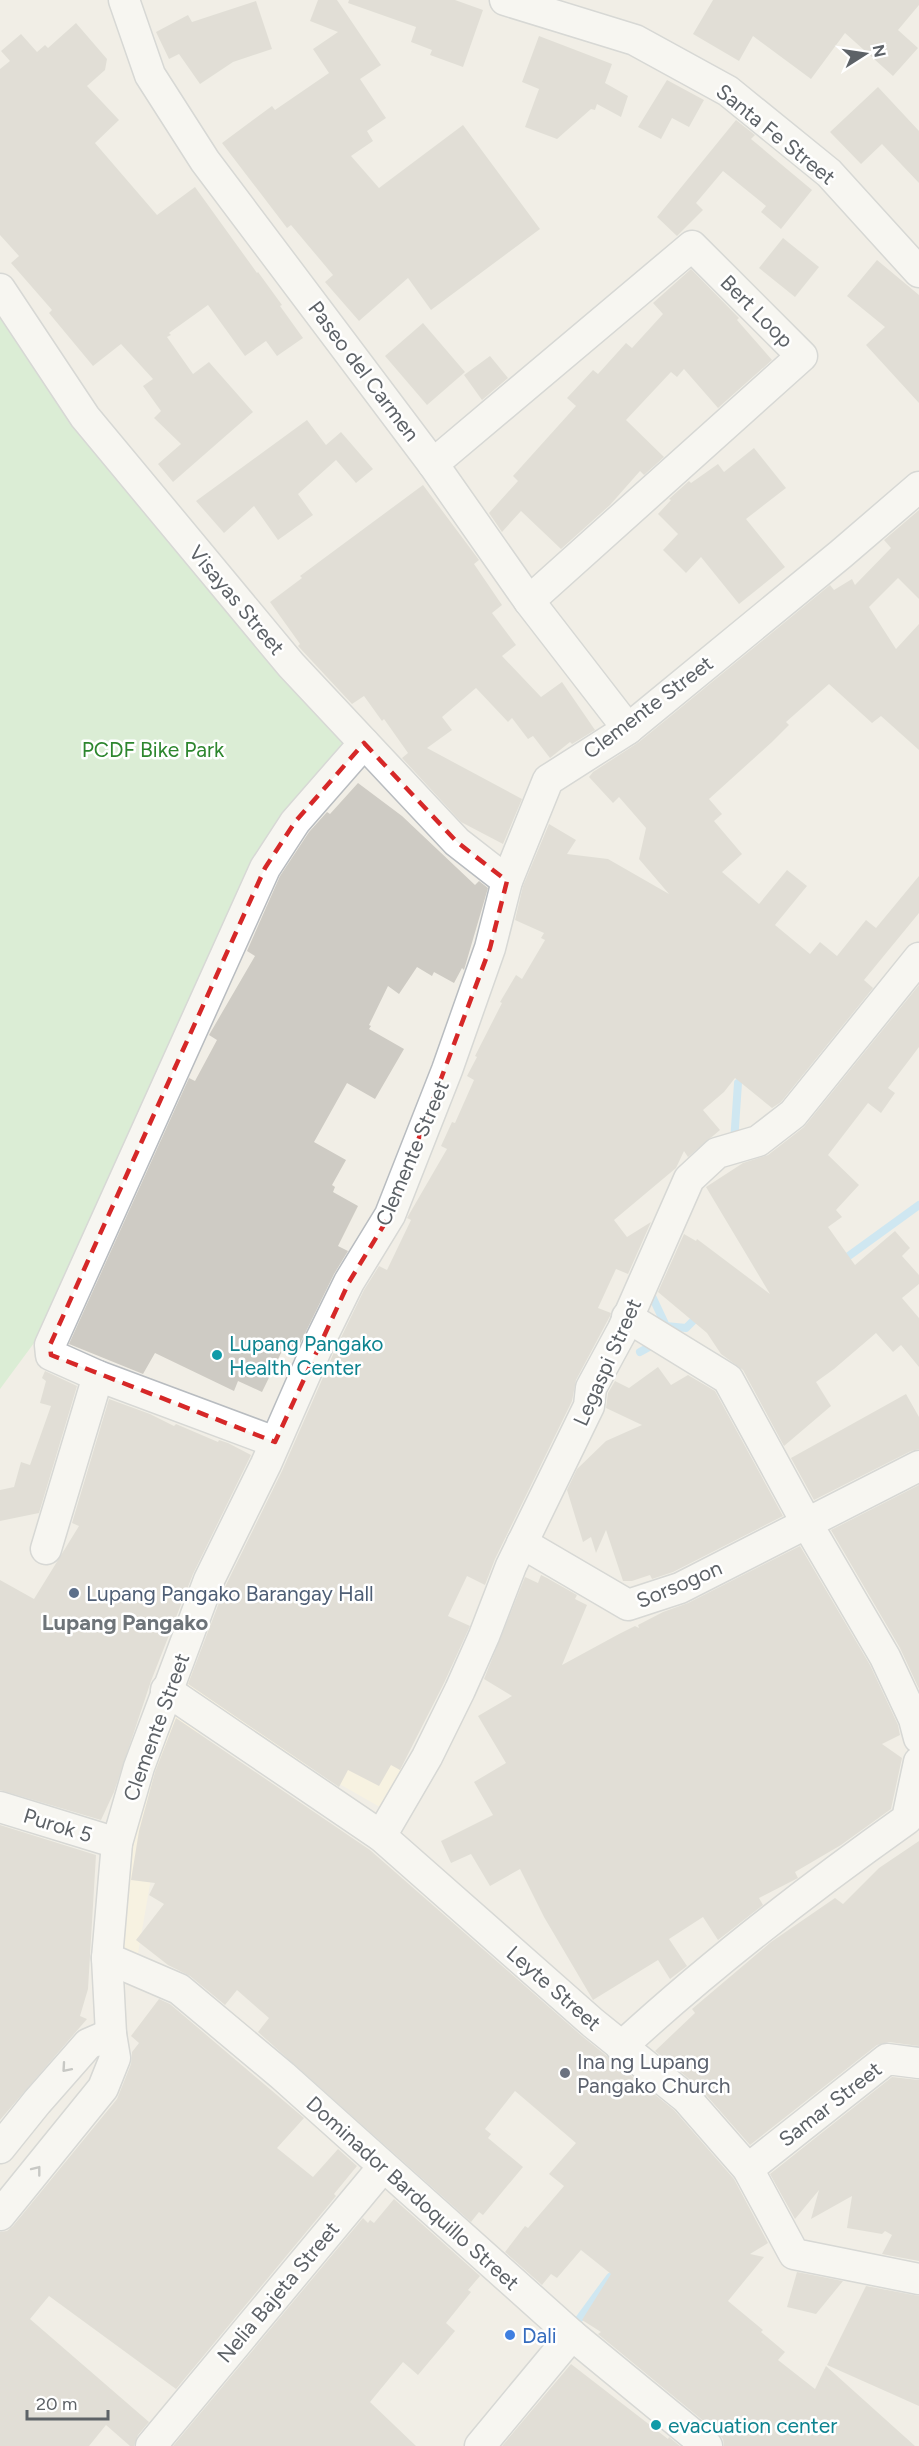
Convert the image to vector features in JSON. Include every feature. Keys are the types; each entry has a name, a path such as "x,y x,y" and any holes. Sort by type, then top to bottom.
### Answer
{"street":[{"name":"Paseo del Carmen","path":"124,0 150,75 205,161 434,464 529,601 628,729"},
{"name":"Santa Fe Street","path":"505,0 635,40 728,92 829,172 919,272"},
{"name":"Bert Loop","path":"434,464 692,246 802,356 529,601"},
{"name":"Visayas Street","path":"0,289 86,417 284,656 457,842 507,881"},
{"name":"Clemente Street","path":"0,2215 103,2088 115,2058 111,2034 107,1958 117,1843 139,1767 209,1580 349,1282 390,1215 447,1070 490,948 507,881 548,780 628,729 919,487"},
{"path":"275,1442 98,1376 51,1355 50,1346 265,868 295,822 364,743"},
{"name":"Legaspi Street","path":"381,1836 427,1757 460,1690 522,1544 590,1406 591,1388 627,1317 689,1179 717,1153 758,1141 793,1114 919,958"},
{"path":"627,1317 728,1379 806,1522 885,1657 914,1719 919,1738"},
{"path":"46,1549 98,1376"},
{"name":"Sorsogon","path":"522,1544 628,1605 680,1588 919,1466"},
{"name":"Leyte Street","path":"166,1690 381,1836 621,2047 686,2098 748,2169 794,2254 919,2279"},
{"path":"621,2047 675,1998 772,1918 907,1819 919,1762"},
{"name":"Purok 5","path":"0,1807 117,1843"},
{"name":"Dominador Bardoquillo Street","path":"107,1958 179,1989 283,2076 572,2335 707,2446"},
{"path":"0,2148 36,2102 88,2044 111,2034"},
{"name":"Samar Street","path":"748,2169 887,2060 919,2063"},
{"name":"Nelia Bajeta Street","path":"151,2446 383,2167"},
{"path":"480,2446 572,2335"}],"highlighted area":[{"path":"364,743 457,842 507,881 490,948 390,1215 349,1282 275,1442 51,1355 50,1345 265,868 295,822"}],"shaded area":[{"path":"190,1670 411,1771 385,1810 182,1694"},
{"path":"176,1702 205,1723 169,1775 137,1959 114,1952 146,1760"}],"green space":[{"name":"PCDF Bike Park","path":"0,306 351,743 288,822 111,1191 34,1343 0,1389"}],"building":[{"path":"318,0 337,0 381,65 360,79 386,118 367,131 373,141 351,156 379,188 463,125 540,229 431,310 408,278 359,321 325,282 333,275 291,225 287,228 222,143 272,106 275,110 329,73 313,49 338,32 310,21"},
{"path":"349,0 455,0 483,10 463,67 430,55 432,50 411,42 416,27 348,3"},
{"path":"713,0 919,0 919,5 898,30 918,48 893,76 845,33 811,79 753,36 739,61 693,34"},
{"path":"256,1 272,49 233,62 200,84 179,54 169,59 156,32 188,15 192,22"},
{"path":"76,23 107,59 105,70 87,86 119,120 95,143 157,215 195,187 282,305 280,306 303,338 277,356 266,341 245,356 208,305 169,333 171,335 167,337 193,374 209,362 253,412 173,482 158,464 181,444 154,418 161,411 143,386 153,379 121,344 93,366 49,313 52,310 11,263 19,256 0,235 0,69 10,61 1,51 21,34 37,52 45,45 48,48"},
{"path":"539,36 612,64 605,83 628,96 621,117 597,104 595,110 591,109 557,139 525,127 539,89 522,82"},
{"path":"667,80 704,100 689,127 672,118 661,139 638,127"},
{"path":"878,87 919,131 919,183 882,144 861,164 830,132"},
{"path":"736,120 755,135 751,139 812,190 781,229 761,212 766,206 723,171 696,203 703,210 677,236 657,217"},
{"path":"783,238 819,267 795,297 759,268"},
{"path":"877,260 919,295 919,403 866,345 885,327 847,296"},
{"path":"691,269 739,318 737,320 772,360 718,408 684,369 677,377 671,372 626,420 664,457 644,475 640,471 610,505 561,549 521,511 502,532 489,513 518,481 513,476 576,406 567,398 593,370 598,374 626,343 632,348 663,314 653,303"},
{"path":"423,323 465,372 427,405 385,356"},
{"path":"490,356 508,378 482,400 464,375"},
{"path":"307,420 326,445 341,432 373,469 356,483 336,460 298,494 313,515 278,540 254,506 224,533 196,501"},
{"path":"754,448 786,488 746,519 785,567 739,604 701,557 686,573 663,550 678,534 658,514 671,500 669,499 689,481 691,483 718,464 724,472"},
{"path":"423,485 479,560 474,564 502,605 492,613 516,645 502,656 541,697 562,682 595,730 572,744 570,742 550,758 533,736 528,739 512,718 508,722 476,688 442,717 452,730 427,748 522,799 503,844 461,822 402,758 408,753 384,719 382,721 364,696 352,704 298,646 300,644 270,602 302,578 300,576"},
{"path":"919,510 919,599 898,578 869,607 896,649 919,624 919,750 881,716 872,723 829,684 786,722 789,725 772,742 709,799 722,814 714,821 742,854 722,872 759,904 787,870 807,886 775,925 810,954 820,942 837,956 866,920 876,928 919,876 919,913 864,980 873,988 781,1102 772,1108 735,1078 724,1092 703,1110 720,1130 688,1157 684,1151 676,1168 614,1220 627,1237 651,1222 628,1274 616,1269 598,1308 611,1313 610,1316 576,1380 572,1401 495,1559 485,1585 467,1576 448,1616 470,1626 444,1683 400,1770 391,1765 379,1786 348,1770 339,1787 188,1684 225,1587 282,1471 364,1290 379,1266 387,1270 411,1220 407,1218 447,1149 441,1146 452,1122 455,1123 474,1080 467,1076 502,1003 500,1002 516,975 522,979 545,940 541,938 544,933 515,920 523,886 549,824 576,840 567,854 608,859 669,894 639,859 646,828 619,797 613,803 589,777 593,772 639,742 830,585 834,590 852,579 855,585 891,548 884,540"},
{"path":"358,783 402,816 475,885 479,881 488,888 464,970 462,968 454,983 434,972 432,976 417,967 399,994 388,986 369,1029 404,1049 375,1099 347,1083 314,1142 346,1160 332,1185 335,1187 333,1192 358,1206 338,1246 348,1251 334,1274 294,1356 283,1349 262,1392 238,1381 234,1391 155,1353 143,1374 69,1344 189,1078 195,1081 217,1040 209,1035 255,956 247,951 280,876 309,832 327,812 330,814"},
{"path":"919,985 919,1047 888,1088 895,1093 881,1113 868,1103 828,1155 859,1185 836,1210 842,1217 828,1227 855,1265 895,1231 910,1248 902,1256 919,1275 919,1284 902,1298 919,1318 919,1367 901,1345 893,1352 876,1333 816,1382 831,1406 784,1446 743,1370 721,1354 707,1333 658,1292 684,1234 696,1241 697,1239 770,1294 706,1187 743,1163 768,1155 804,1127"},
{"path":"658,1367 671,1385 688,1375 715,1391 783,1516 673,1572 652,1579 650,1575 632,1581 623,1581 606,1530 596,1553 591,1537 583,1542 567,1490 577,1469 606,1441 642,1425 606,1408 608,1393 615,1381 629,1388"},
{"path":"45,1371 77,1386 39,1513 0,1521 0,1490 14,1487 21,1462 30,1465 51,1406 40,1403 46,1381 42,1378"},
{"path":"906,1394 919,1417 919,1449 814,1500 791,1458"},
{"path":"109,1399 150,1414 174,1426 176,1424 218,1442 219,1440 228,1443 251,1455 193,1574 151,1681 114,1792 101,1820 0,1790 0,1580 34,1599 79,1526 72,1523"},
{"path":"919,1485 919,1689 900,1648 831,1530"},
{"path":"800,1546 870,1665 898,1725 900,1735 882,1744 902,1758 891,1809 841,1845 795,1872 798,1878 759,1898 763,1905 718,1940 703,1917 669,1939 687,1966 670,1979 658,1960 593,2000 544,1917 520,1869 490,1886 471,1854 451,1863 441,1841 493,1815 474,1782 506,1763 478,1716 512,1696 484,1679 525,1577 538,1583 541,1575 577,1595 575,1599 587,1605 562,1665 635,1626 639,1628 638,1625 663,1612 688,1603"},
{"path":"176,1718 370,1850 582,2036 674,2110 734,2179 768,2243 750,2254 764,2257 728,2301 785,2352 778,2360 815,2389 826,2366 915,2446 724,2446 723,2439 718,2433 598,2334 601,2332 582,2320 611,2274 581,2250 557,2278 551,2274 542,2285 505,2252 525,2226 528,2228 564,2186 549,2174 576,2143 515,2091 485,2129 491,2134 488,2138 523,2167 483,2215 479,2212 471,2222 258,2032 269,2018 237,1990 225,2005 190,1976 168,1965 136,1940 164,1904 149,1895 155,1883 131,1880 139,1831 155,1772"},
{"path":"0,1825 96,1855 88,1989 80,2016 87,2019 0,2120"},
{"path":"919,1841 919,2046 889,2042 877,2045 750,2145 699,2087 655,2051 695,2013 692,2009 771,1942 835,1898 843,1904 879,1868"},
{"path":"159,1999 170,2004 304,2118 277,2148 313,2177 338,2149 357,2166 334,2194 336,2196 176,2389 49,2296 30,2319 149,2422 138,2435 134,2446 130,2446 106,2425 89,2446 0,2446 0,2232 7,2231 13,2226 117,2099 131,2064 132,2052 139,2043 131,2036"},
{"path":"892,2077 919,2080 919,2261 882,2254 892,2235 885,2231 882,2234 847,2228 852,2196 811,2219 819,2190 795,2219 770,2174"},
{"path":"394,2199 480,2276 468,2290 471,2292 446,2323 455,2331 418,2375 403,2362 370,2402 416,2446 173,2446 363,2218 368,2223 370,2220 374,2223"},
{"path":"797,2272 843,2281 816,2314 787,2307"},
{"path":"866,2286 919,2296 919,2406 827,2365"},
{"path":"571,2364 668,2439 669,2437 680,2446 502,2446"}],"waterway":[{"path":"734,1142 738,1083"},
{"path":"839,1263 919,1205"},
{"path":"651,1289 650,1292 666,1326 686,1328 701,1316"},
{"path":"640,1352 649,1347"},
{"path":"574,2326 610,2277"}],"place":[{"name":"Lupang Pangako Health Center","path":"217,1355"},
{"name":"Lupang Pangako Barangay Hall","path":"74,1593"},
{"name":"Ina ng Lupang Pangako Church","path":"565,2073"},
{"name":"Dali","path":"510,2335"},
{"name":"evacuation center","path":"656,2425"}],"district":[{"name":"Lupang Pangako","path":"125,1622"}]}
